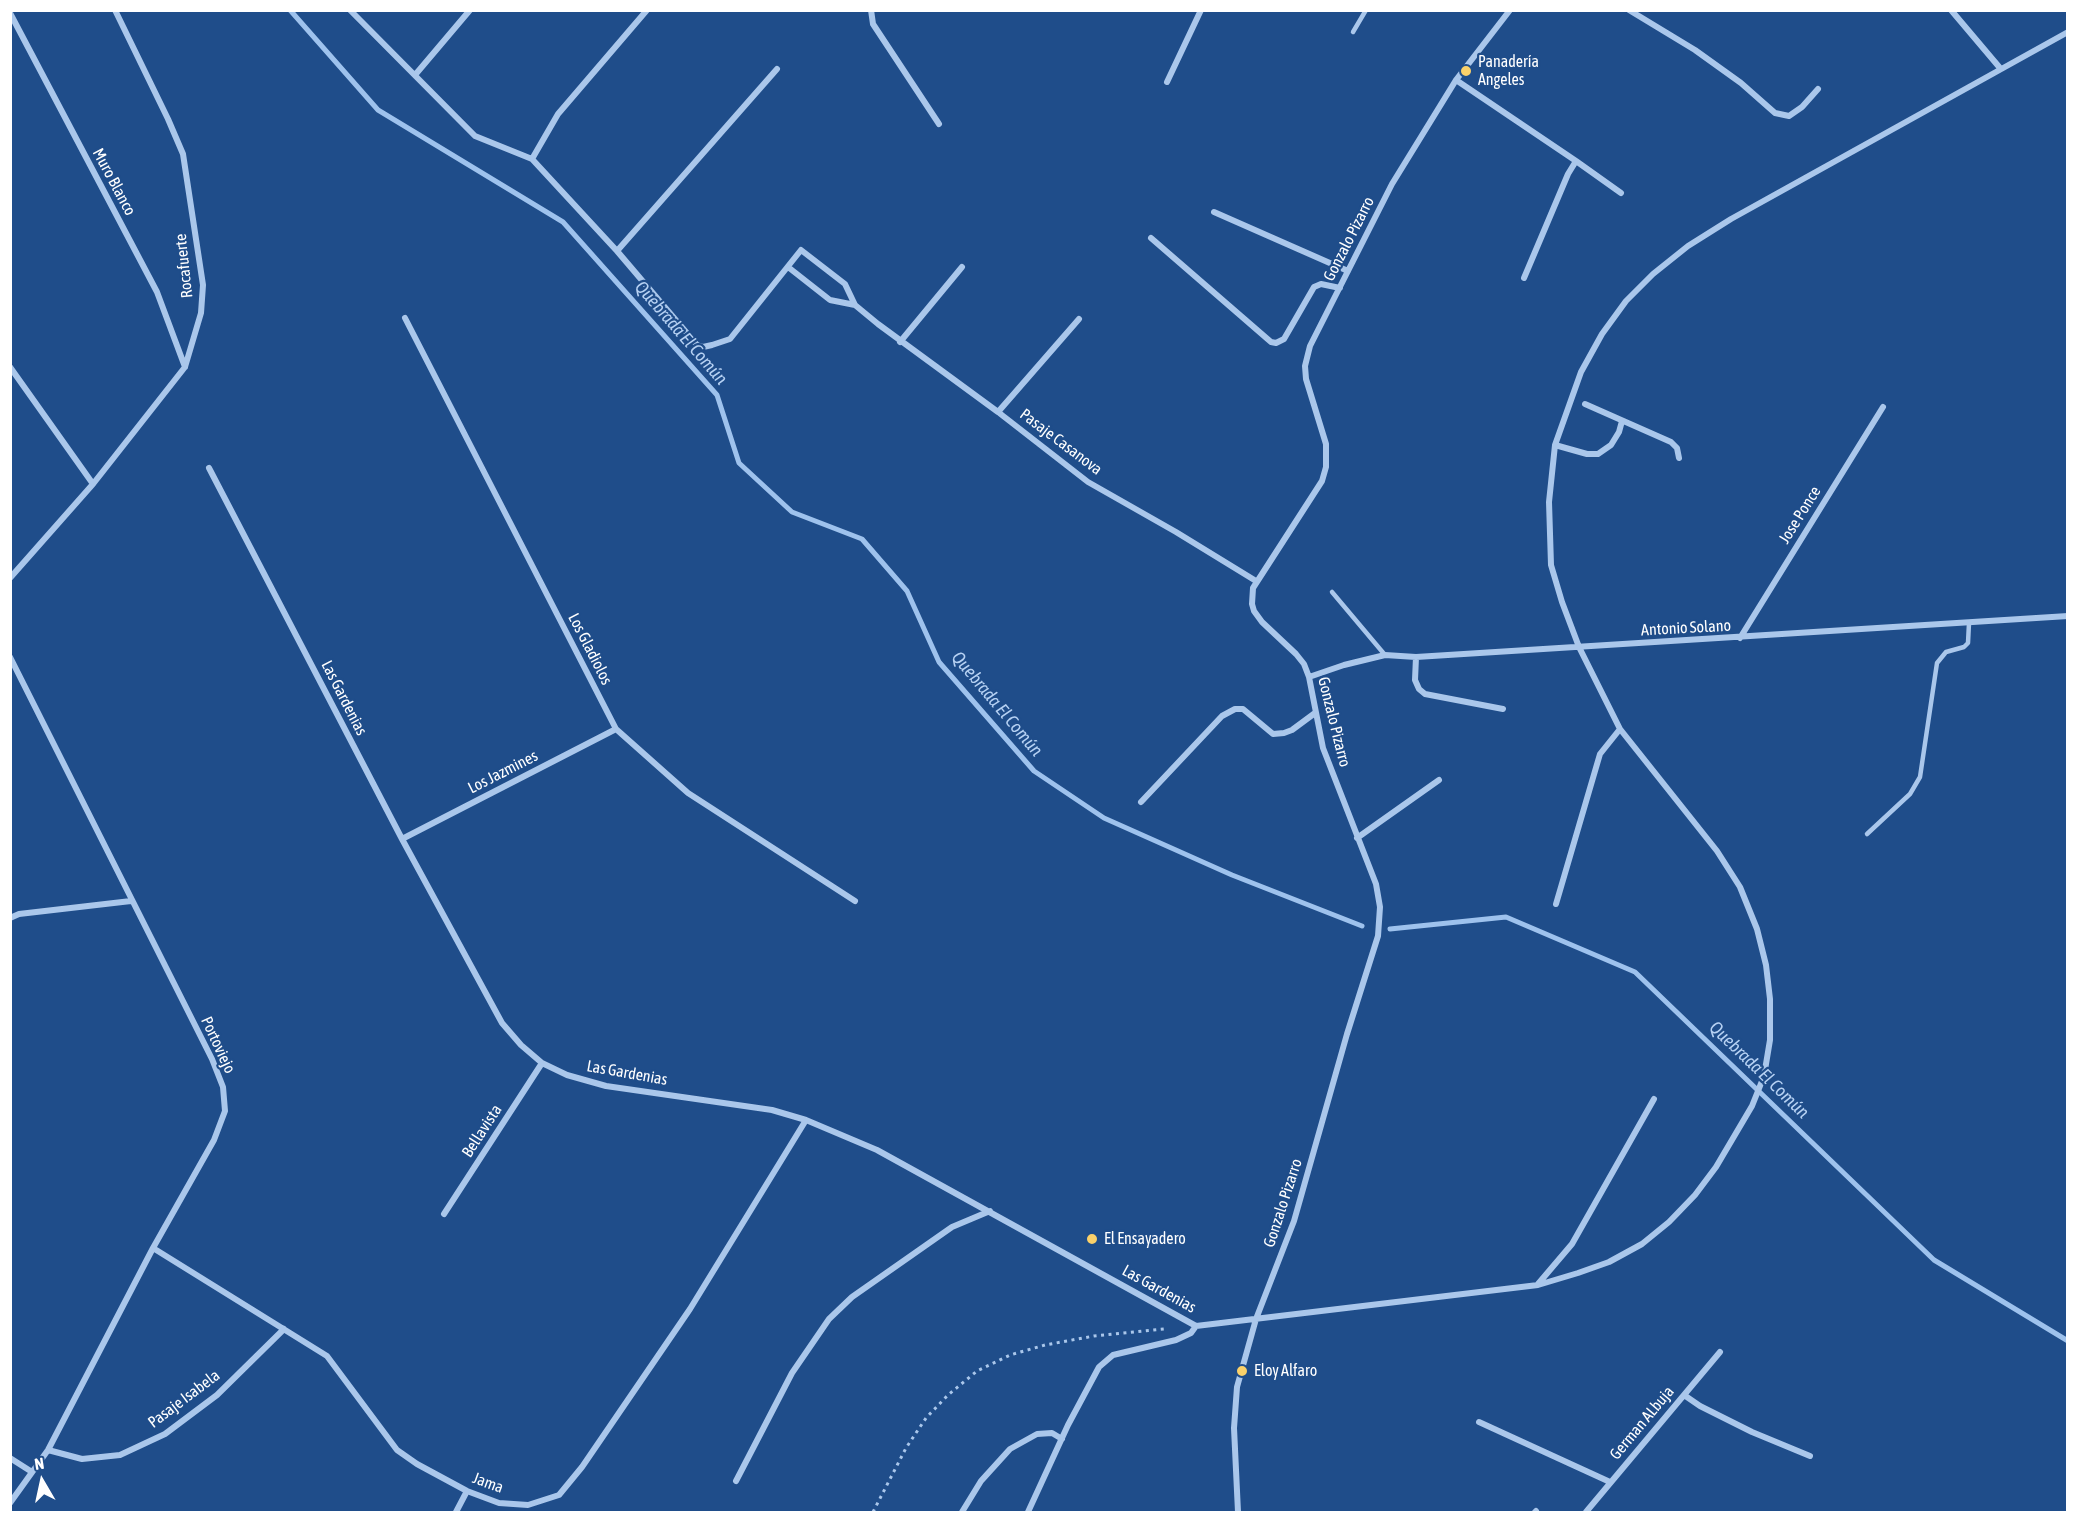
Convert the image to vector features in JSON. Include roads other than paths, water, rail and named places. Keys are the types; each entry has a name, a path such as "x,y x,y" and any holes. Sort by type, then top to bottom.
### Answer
{"street":[{"name":"Rocafuerte","path":"10,578 93,484 185,367 201,313 203,285 183,154 115,10"},
{"path":"350,10 475,136 532,159 617,251 697,345 703,347 730,339 801,250 845,284 858,307"},
{"path":"415,75 470,10"},
{"path":"532,159 558,114 647,10"},
{"path":"871,10 873,24 939,124"},
{"path":"1167,82 1201,10"},
{"name":"Gonzalo Pizarro","path":"1238,1512 1234,1428 1237,1388 1256,1319 1294,1221 1347,1034 1378,936 1380,907 1376,884 1323,748 1309,677 1304,664 1254,611 1251,597 1256,581 1322,481 1326,467 1326,444 1306,380 1305,366 1310,346 1392,184 1456,80 1510,10"},
{"path":"1629,10 1695,50 1741,82 1775,112 1789,116 1802,107 1818,89"},
{"path":"1951,10 2000,69"},
{"name":"Muro Blanco","path":"10,13 157,292 185,367"},
{"path":"1028,1512 1068,1425 1099,1367 1113,1355 1176,1340 1191,1333 1196,1326 1538,1285 1578,1274 1610,1262 1642,1244 1669,1222 1695,1195 1716,1167 1752,1106 1764,1076 1770,1040 1770,999 1766,965 1757,929 1740,887 1717,851 1620,729 1579,647 1551,565 1549,502 1555,445 1581,372 1602,334 1626,301 1653,274 1688,246 1731,219 2067,32"},
{"path":"617,251 777,69"},
{"path":"1456,80 1576,160 1621,193"},
{"path":"1524,278 1576,160"},
{"path":"1214,212 1348,271"},
{"path":"1151,238 1271,342 1276,343 1284,339 1314,287 1321,284 1340,288"},
{"path":"788,267 830,300 858,307"},
{"path":"900,342 962,267"},
{"name":"Pasaje Casanova","path":"858,307 900,342 998,412 1088,482 1256,581"},
{"name":"Los Gladiolos","path":"405,318 616,729 688,794 855,901"},
{"path":"998,412 1079,319"},
{"path":"10,367 93,484"},
{"path":"1585,404 1671,442 1677,448 1679,458"},
{"name":"Jose Ponce","path":"1740,638 1883,407"},
{"path":"1555,445 1587,454 1598,454 1611,445 1619,432 1622,421"},
{"name":"Las Gardenias","path":"209,468 402,839 502,1023 521,1045 542,1063 567,1075 606,1086 772,1110 806,1120 878,1150 1196,1326"},
{"name":"Antonio Solano","path":"1309,677 1385,655 1416,657 2067,616"},
{"name":"Portoviejo","path":"10,657 212,1059 223,1087 225,1111 214,1140 153,1248 48,1450 10,1503"},
{"path":"1416,657 1415,680 1419,689 1425,694 1503,709"},
{"path":"1141,802 1222,716 1235,709 1242,709 1273,734 1292,730 1315,713"},
{"name":"Los Jazmines","path":"402,839 616,729"},
{"path":"1556,904 1600,754 1620,729"},
{"path":"1357,838 1439,780"},
{"path":"10,918 19,914 131,900"},
{"name":"Bellavista","path":"444,1214 542,1063"},
{"path":"1538,1285 1572,1244 1654,1099"},
{"name":"Jama","path":"153,1248 327,1356 397,1450 417,1464 467,1491 499,1503 528,1505 559,1495 582,1467 690,1309 806,1120"},
{"path":"736,1481 792,1373 829,1319 852,1297 952,1227 990,1211"},
{"name":"Pasaje Isabela","path":"48,1450 82,1459 120,1455 165,1434 218,1395 284,1329"},
{"name":"German ALbuja","path":"1586,1512 1720,1352"},
{"path":"1684,1395 1700,1406 1752,1432 1810,1456"},
{"path":"1479,1422 1610,1482"},
{"path":"962,1512 981,1481 1010,1449 1037,1434 1052,1433 1062,1439"},
{"path":"10,1458 32,1472"},
{"path":"456,1512 467,1491"}],"lane":[{"path":"1353,32 1366,10"},
{"path":"1332,592 1385,655"},
{"path":"1867,834 1910,794 1920,777 1937,663 1946,652 1964,647 1968,643 1969,623"}],"waterway":[{"name":"Quebrada El Común","path":"290,10 378,110 563,222 717,395 739,463 792,512 862,539 907,591 939,662 1034,771 1104,818 1232,875 1362,926"},
{"name":"Quebrada El Común","path":"1390,929 1506,917 1635,972 1934,1260 2068,1341"}],"place":[{"name":"Panadería Angeles","path":"1466,71"},
{"name":"El Ensayadero","path":"1092,1239"},
{"name":"Eloy Alfaro","path":"1242,1371"}]}
